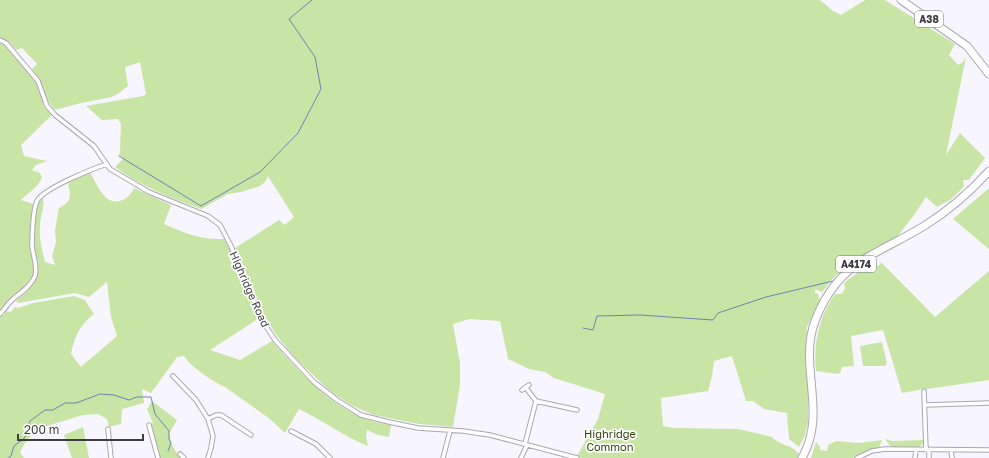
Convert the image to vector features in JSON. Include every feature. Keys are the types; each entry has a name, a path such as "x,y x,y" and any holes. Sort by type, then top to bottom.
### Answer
{"highway":[{"name":"A38","path":"901,0 956,38 989,67"},
{"name":"A38","path":"971,50 989,74"},
{"name":"A4174","path":"802,458 811,436 814,412 810,368 810,343 814,323 821,306 834,284 858,263 924,226 943,213 971,190 989,171"}],"street":[{"name":"Highridge Road","path":"0,40 6,43 38,81 47,106 55,115 94,146 115,173 149,192 208,216 220,225 231,246 247,287 267,328 279,344 314,382 337,400 361,415 370,418 418,428 490,435 577,458"},
{"path":"0,314 11,301 22,293 34,278 36,269 32,245 35,208 38,200 42,195 76,176 107,164"},
{"path":"172,376 196,400 208,419 213,436 212,448 208,458"},
{"path":"526,388 536,401 577,410"},
{"path":"924,390 927,450 929,458"},
{"path":"521,458 526,444 536,401"},
{"path":"925,405 989,403"},
{"path":"208,419 221,415 251,435"},
{"path":"149,426 158,458"},
{"path":"103,432 108,430 111,458"},
{"path":"290,431 316,444 330,458"},
{"path":"443,458 450,431"},
{"path":"857,458 864,454 880,450 989,450"},
{"path":"915,458 916,450"},
{"path":"950,450 952,458"},
{"path":"180,454 184,458"}],"green space":[{"name":"Highridge Common","path":"0,0 820,0 833,11 841,15 865,0 885,0 955,44 949,55 958,65 963,62 966,57 946,155 960,133 985,158 969,180 963,180 964,187 950,200 937,207 926,197 897,237 874,248 848,265 832,279 822,292 815,289 815,293 818,294 820,301 807,327 805,361 808,382 808,422 805,435 799,447 789,439 787,413 764,409 753,401 746,401 732,356 714,361 708,391 661,398 663,426 674,428 738,429 772,437 798,452 800,456 799,458 582,458 577,456 598,419 605,394 554,378 545,372 529,369 508,359 500,321 469,319 453,324 460,363 460,385 453,427 419,424 374,415 351,405 330,391 295,358 277,336 264,315 235,248 279,220 285,225 294,217 268,176 265,182 260,186 241,192 228,194 201,209 156,191 125,174 115,167 123,159 119,155 121,124 118,119 102,120 86,106 143,96 146,94 140,62 125,67 128,86 112,97 55,110 48,101 32,69 37,64 22,48 16,50 10,43 0,38"},
{"path":"0,43 6,45 33,78 40,89 43,105 53,114 21,145 24,156 47,161 36,165 32,170 40,173 42,178 36,187 21,200 33,204 30,245 34,260 34,270 32,277 0,311"},
{"path":"90,172 98,188 105,197 110,200 120,201 125,199 134,188 171,205 164,224 200,237 224,239 258,319 210,350 240,360 272,341 311,382 340,405 373,421 391,425 389,437 378,435 367,430 366,437 368,446 350,438 299,409 285,433 270,419 225,387 203,374 184,356 177,357 151,393 142,389 144,403 122,409 121,424 109,427 107,419 98,414 83,415 37,429 25,443 20,452 24,458 0,458 0,316 4,315 6,311 11,312 15,307 18,308 33,303 74,296 85,300 94,314 78,332 71,354 81,367 117,336 111,317 107,282 89,297 75,293 18,303 16,301 33,284 38,273 34,235 36,214 40,202 43,198 40,223 40,240 45,262 55,265 52,256 56,242 55,230 59,208 70,198 68,184"},
{"path":"989,188 989,249 953,219"},
{"path":"881,262 935,317 989,271 989,380 927,389 923,388 902,393 883,330 851,336 854,366 842,367 840,373 838,374 816,371 816,340 821,321 829,303 835,294 842,294 845,288 844,283 867,265 873,268 880,265"},
{"path":"882,342 887,363 885,366 863,366 860,346"},
{"path":"152,401 177,420 169,434 172,445 180,458 160,458 150,424 153,423 147,409"},
{"path":"83,427 89,458 72,458 64,435"},
{"path":"885,439 892,441 923,440 923,443 918,448 891,447"},
{"path":"882,440 879,448 867,451 852,458 811,458 816,442 820,447 820,450 827,451 828,445 836,441 859,443"}],"waterway":[{"path":"119,156 201,206 260,172 298,133 321,89 315,57 289,19 312,0"},
{"path":"583,328 593,330 597,316 640,315 713,320 718,313 766,297 833,281"},
{"path":"8,458 11,456 14,446 23,440 27,433 30,421 45,410 53,410 65,403 76,403 100,394 114,395 129,400 137,397 151,397 155,414 169,431 169,439 171,443 168,451"}]}
